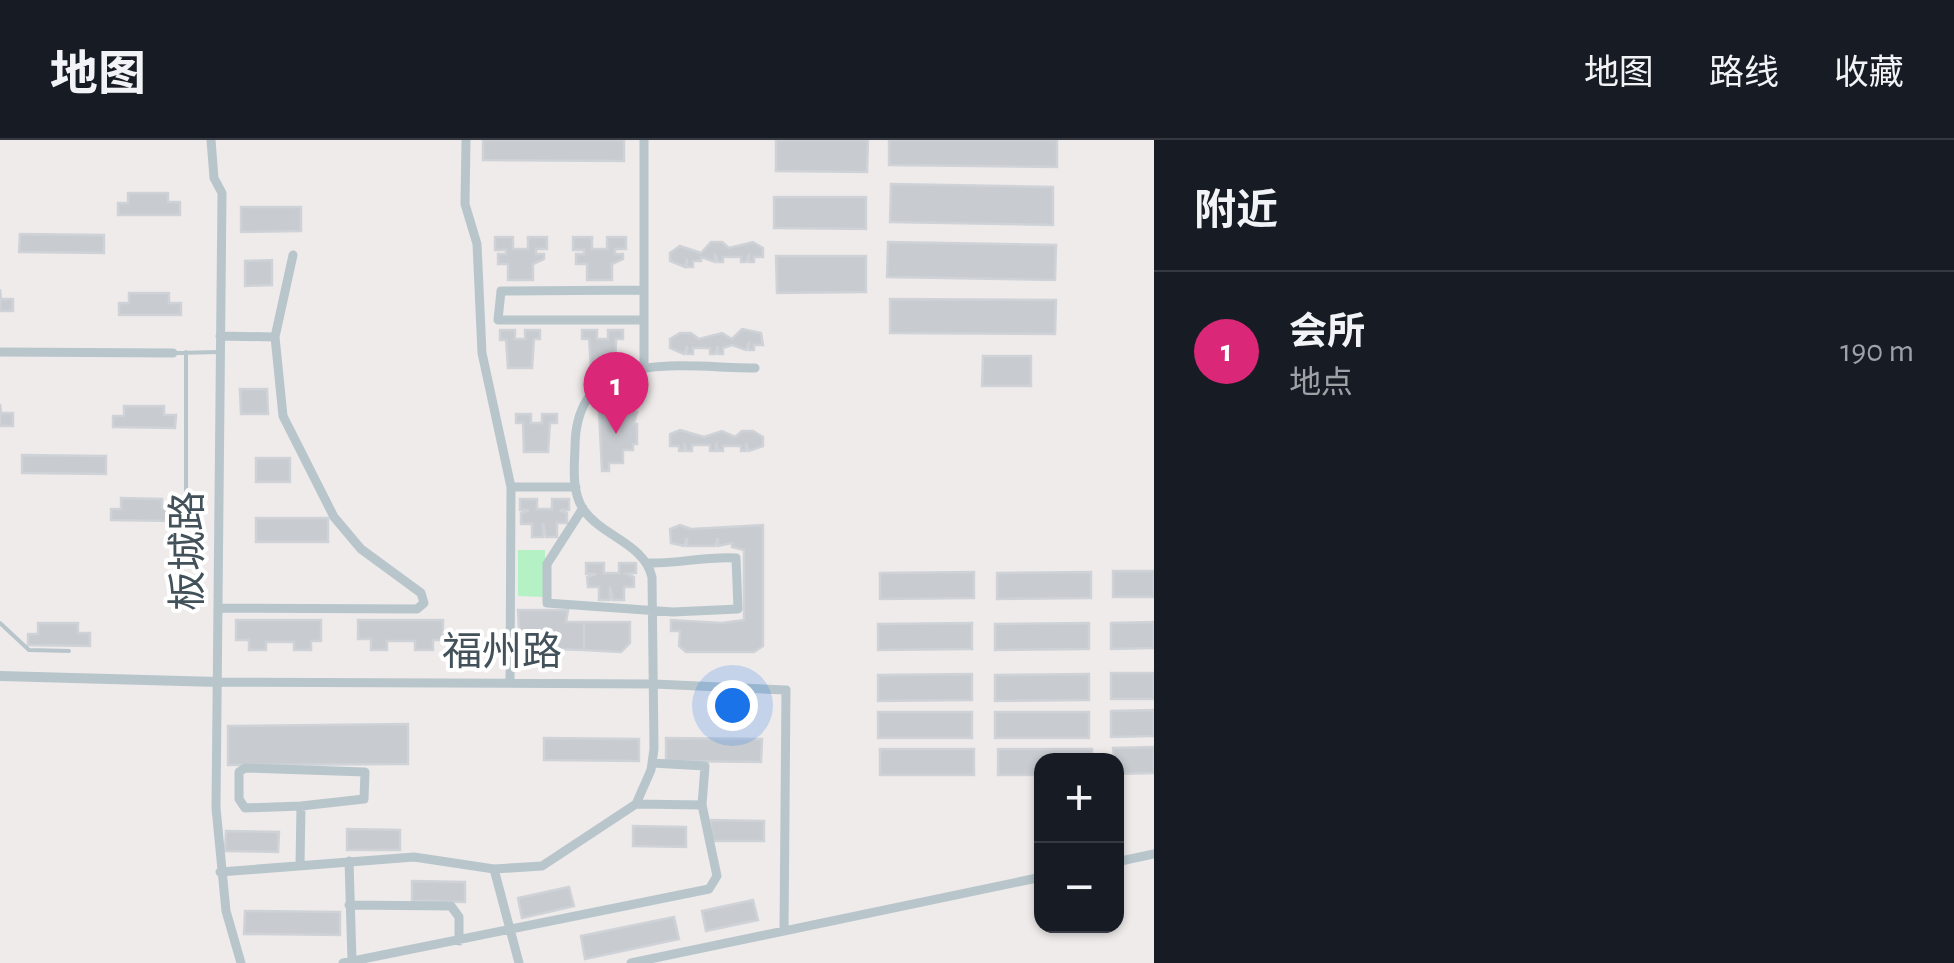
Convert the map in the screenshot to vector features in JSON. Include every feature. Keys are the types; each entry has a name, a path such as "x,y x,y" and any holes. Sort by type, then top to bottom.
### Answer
{"street":[{"name":"板城路","path":"211,140 214,178 222,193 220,872 241,963"},
{"path":"466,140 465,204 477,244 478,320 510,488 510,683"},
{"path":"644,140 644,368"},
{"path":"219,608 417,609 424,603 421,593 361,549 334,516 283,416 276,337 293,254"},
{"path":"498,320 501,291 644,290"},
{"path":"478,320 644,320"},
{"path":"220,336 276,337"},
{"path":"0,352 173,353"},
{"path":"582,508 546,564 547,603 654,611 736,610 738,560 686,558 670,564 648,564 582,508 576,487 574,432 582,402 612,376 644,368 755,368"},
{"path":"510,488 576,487"},
{"path":"636,804 652,763 654,611 648,564"},
{"path":"0,676 218,682"},
{"name":"福州路","path":"218,682 654,684 786,690 784,931"},
{"path":"349,860 347,962 709,889 717,876 702,805 705,766 652,763"},
{"path":"245,768 364,772 364,798 301,806 245,808 239,800 240,772 245,768"},
{"path":"220,872 414,857 494,869 542,866 636,804 702,805"},
{"path":"300,865 301,806"},
{"path":"1124,860 1154,854"},
{"path":"494,869 519,963"},
{"path":"631,963 1034,880"},
{"path":"349,905 452,906 459,917 459,940"}],"lane":[{"path":"186,352 186,538"},
{"path":"173,353 220,352"},
{"path":"0,623 29,650 69,651"}],"green space":[{"path":"518,550 545,550 545,597 518,596"}],"building":[{"path":"483,140 624,140 624,161 483,160"},
{"path":"776,140 868,140 867,172 776,171"},
{"path":"889,140 1057,140 1057,167 889,165"},
{"path":"891,184 1053,187 1053,225 890,222"},
{"path":"128,193 168,193 168,202 180,202 180,215 118,215 118,203 128,203"},
{"path":"774,197 866,197 866,229 774,228"},
{"path":"241,207 301,207 301,231 241,232"},
{"path":"20,234 104,235 104,253 19,252"},
{"path":"495,237 513,237 513,249 528,249 528,237 547,237 547,249 536,249 536,254 544,254 544,259 533,264 533,280 508,280 508,264 498,264 498,254 506,254 506,250 495,250"},
{"path":"573,237 592,237 592,249 607,249 607,237 626,237 626,249 615,249 615,254 623,254 623,259 612,264 612,280 587,280 587,264 576,264 576,254 584,254 584,250 573,250"},
{"path":"711,242 722,242 729,248 753,242 763,248 763,257 754,257 754,262 749,262 749,254 746,262 741,262 741,257 723,257 723,262 718,262 715,254 715,262 701,257 701,261 693,261 693,267 687,267 687,259 685,267 670,261 670,253 680,246 701,253"},
{"path":"888,242 1056,245 1055,280 887,277"},
{"path":"776,256 866,256 866,292 777,293"},
{"path":"272,260 272,285 245,286 245,261"},
{"path":"0,289 1,299 13,299 13,311 0,311"},
{"path":"129,293 169,293 169,303 181,303 181,315 119,315 119,303 129,303"},
{"path":"890,299 1056,300 1055,334 890,333"},
{"path":"742,329 761,333 763,345 754,345 754,350 749,350 749,342 746,350 732,345 723,348 723,354 718,354 718,346 715,354 710,354 710,348 693,348 693,354 687,354 687,346 684,354 670,348 670,339 680,333 691,333 699,339 722,333 732,339"},
{"path":"500,330 515,330 515,339 525,339 525,330 540,330 540,339 534,339 532,368 508,368 506,340 500,340"},
{"path":"582,330 597,330 597,339 608,339 608,330 623,330 623,339 616,339 615,368 591,368 589,339 582,339"},
{"path":"983,356 1031,356 1031,386 982,386"},
{"path":"240,389 267,389 268,414 241,414"},
{"path":"612,398 631,402 631,412 637,412 637,444 633,444 633,450 623,450 623,463 609,463 609,471 602,471 599,411 612,411"},
{"path":"0,404 1,413 13,413 13,426 0,426"},
{"path":"124,406 164,406 164,415 176,415 175,428 113,427 113,416 124,416"},
{"path":"516,414 531,414 531,423 542,423 542,414 557,414 557,423 550,423 548,452 524,452 523,423 516,423"},
{"path":"680,430 704,437 722,431 735,437 742,431 753,431 763,437 763,446 749,451 746,443 746,451 741,451 741,446 723,446 723,451 718,451 716,443 716,451 710,451 710,445 692,445 692,451 687,451 684,443 684,451 679,451 679,446 670,446 670,434"},
{"path":"22,455 106,456 106,474 22,473"},
{"path":"256,458 290,458 290,482 256,482"},
{"path":"121,498 162,499 162,508 173,508 173,521 111,520 111,509 121,509"},
{"path":"520,499 537,499 537,509 552,509 552,499 569,499 569,510 560,510 567,513 567,523 557,523 557,537 546,537 543,523 543,537 532,537 532,524 521,524 521,513 529,510 520,510"},
{"path":"256,518 328,518 328,542 256,542"},
{"path":"680,525 691,529 763,525 763,646 754,652 686,652 679,646 680,631 671,631 671,620 744,620 744,550 732,547 732,543 718,546 718,538 715,546 687,546 687,538 684,546 671,543 670,529"},
{"path":"586,563 604,563 604,573 619,573 619,563 636,563 636,573 627,574 634,577 634,587 624,587 624,600 613,600 610,587 610,600 599,600 599,587 588,587 587,577 596,574 586,574"},
{"path":"1113,571 1154,571 1154,597 1113,597"},
{"path":"974,572 974,598 880,599 880,573"},
{"path":"1091,572 1091,598 997,599 997,573"},
{"path":"518,610 568,610 566,622 584,622 584,650 520,648"},
{"path":"236,620 321,620 321,641 311,641 311,650 294,650 294,642 266,642 266,650 249,650 249,640 236,640"},
{"path":"358,620 443,620 443,640 433,640 433,650 415,650 415,641 387,641 387,650 371,650 371,639 358,639"},
{"path":"584,622 630,622 630,643 621,652 584,650"},
{"path":"1154,622 1154,648 1111,649 1111,623"},
{"path":"38,623 78,623 78,633 90,633 90,646 28,645 28,634 38,634"},
{"path":"972,623 972,649 878,650 878,624"},
{"path":"1089,623 1089,649 995,650 995,624"},
{"path":"1111,673 1154,673 1154,699 1111,699"},
{"path":"972,674 972,700 878,701 878,675"},
{"path":"1089,674 1089,700 995,701 995,675"},
{"path":"1154,710 1154,736 1111,737 1111,711"},
{"path":"878,712 972,712 972,738 878,738"},
{"path":"995,712 1089,712 1089,738 995,738"},
{"path":"408,724 408,764 228,765 228,726"},
{"path":"544,738 639,739 639,761 544,760"},
{"path":"666,738 762,739 761,762 666,761"},
{"path":"1154,747 1154,773 1124,774 1124,753 1114,753 1113,748"},
{"path":"880,749 974,749 974,775 880,775"},
{"path":"998,749 1092,749 1092,753 1034,753 1034,775 998,775"},
{"path":"711,820 764,821 764,841 711,841"},
{"path":"633,826 686,827 686,847 633,846"},
{"path":"347,829 400,830 400,850 347,850"},
{"path":"226,831 279,832 278,852 225,851"},
{"path":"412,881 465,882 465,902 412,901"},
{"path":"569,887 574,906 522,918 518,898"},
{"path":"753,900 758,920 706,931 702,911"},
{"path":"245,911 340,912 340,935 244,934"},
{"path":"674,917 679,939 585,959 581,936"}],"place":[{"name":"会所","path":"616,434"}]}
